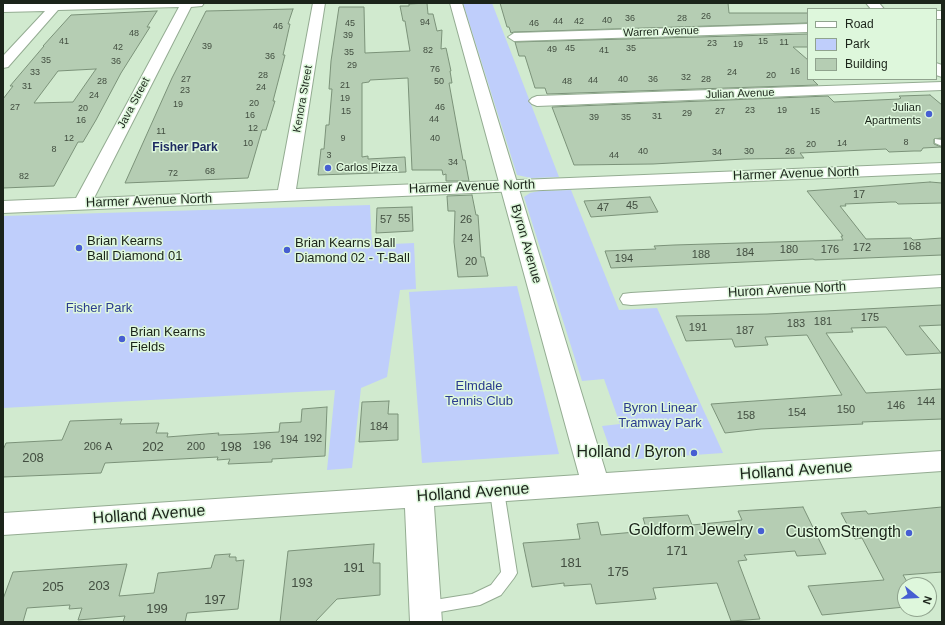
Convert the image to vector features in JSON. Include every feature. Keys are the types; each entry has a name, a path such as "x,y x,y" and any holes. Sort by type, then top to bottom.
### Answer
{"street":[{"name":"Java Street","path":"82,204 187,3"},
{"path":"3,8 56,5 199,3"},
{"name":"Kenora Street","path":"286,195 319,3"},
{"name":"Byron Avenue","path":"456,3 587,452 595,485"},
{"path":"3,64 56,5"},
{"name":"Warren Avenue","path":"514,37 807,28"},
{"name":"Julian Avenue","path":"537,101 942,86"},
{"name":"Harmer Avenue North","path":"3,207 942,168"},
{"name":"Huron Avenue North","path":"631,299 942,281"},
{"name":"Holland Avenue","path":"3,524 942,461"},
{"path":"419,497 426,615"}],"lane":[{"path":"426,615 474,600 496,590 508,573 497,492"}],"green space":[{"path":"463,3 492,3 559,177 531,178 517,175"},
{"name":"Byron Linear Tramway Park","path":"571,190 619,310 657,308 723,453 636,459 620,456 610,449 602,426 620,424 604,379 582,381 524,197 530,193 539,191"},
{"name":"Fisher Park","path":"370,205 372,245 414,243 416,289 400,290 387,377 361,388 352,468 327,470 335,390 3,408 3,216"},
{"name":"Elmdale Tennis Club","path":"517,286 559,454 422,463 409,292"}],"building":[{"path":"427,3 428,14 433,14 437,31 442,30 441,49 446,48 451,71 452,83 449,83 463,160 465,160 469,181 446,181 446,174 443,175 442,170 412,170 408,78 370,80 369,82 362,83 362,157 368,156 368,159 405,157 406,172 318,175 321,149 324,149 326,125 329,125 332,89 329,89 331,61 339,7 364,7 365,53 410,51 405,21 403,21 400,6"},
{"path":"500,3 728,3 729,13 807,13 807,23 511,33 509,27 507,27"},
{"path":"293,9 288,24 290,24 283,55 285,55 273,101 275,101 266,130 262,130 248,178 125,183 172,78 206,11"},
{"path":"157,11 147,27 150,27 121,73 96,120 83,142 78,142 54,186 3,188 3,99 13,86 10,86 71,15","holes":["96,69 73,102 34,103 58,71"]},
{"path":"807,34 807,47 793,47 807,59 807,80 813,80 818,85 547,94 545,88 535,88 525,56 519,56 515,42"},
{"path":"930,95 942,105 942,138 934,139 934,144 941,147 923,148 921,151 889,152 886,149 800,153 804,158 744,159 653,164 574,165 552,107 828,96 834,102 899,99 901,98 899,96"},
{"path":"930,182 942,183 942,203 898,204 896,202 891,202 845,204 846,206 840,206 866,239 911,238 913,240 942,238 942,255 611,268 605,251 656,249 654,246 674,245 843,240 841,236 843,236 807,191"},
{"path":"472,195 476,215 478,215 481,257 484,257 488,276 458,277 454,242 455,211 448,211 447,196"},
{"path":"650,197 658,212 591,217 584,201"},
{"path":"412,207 413,231 376,233 377,208"},
{"path":"942,305 942,325 919,326 941,353 906,355 886,327 851,328 853,332 826,333 866,393 942,389 942,419 862,422 863,424 761,429 725,433 711,404 842,395 807,335 765,337 768,345 735,347 732,339 686,341 676,316 767,314"},
{"path":"389,401 388,414 398,414 398,440 359,442 362,402"},
{"path":"327,407 325,456 272,459 272,462 228,464 230,459 217,460 218,457 105,463 101,473 3,477 3,450 6,443 62,440 70,421 122,419 120,424 159,423 156,433 168,433 167,437 219,433 218,435 244,434 279,432 280,423 301,422 302,409"},
{"path":"803,507 826,554 797,556 795,551 744,555 747,560 738,561 760,619 731,621 717,583 653,588 656,599 596,604 591,584 564,586 564,583 532,587 523,543 580,539 577,524 598,522 601,535 647,531 643,518 688,515 692,525 742,520 738,511"},
{"path":"942,507 942,572 903,575 904,577 897,577 897,608 822,615 808,586 884,580 862,538 855,539 841,513 866,511 868,514"},
{"path":"374,544 373,563 380,563 380,595 337,599 315,622 280,622 288,551"},
{"path":"230,554 229,557 236,557 236,561 244,560 238,609 187,613 185,622 123,622 125,616 78,620 82,608 69,609 70,605 27,608 23,622 3,622 3,599 13,572 127,564 119,596 154,593 158,573 211,568 215,555"}],"place":[{"name":"Julian Apartments","path":"929,114"},
{"name":"Carlos Pizza","path":"328,168"},
{"name":"Brian Kearns Ball Diamond 01","path":"79,248"},
{"name":"Brian Kearns Ball Diamond 02 - T-Ball","path":"287,250"},
{"name":"Brian Kearns Fields","path":"122,339"},
{"name":"Holland / Byron","path":"694,453"},
{"name":"Goldform Jewelry","path":"761,531"},
{"name":"CustomStrength","path":"909,533"}],"district":[{"name":"Fisher Park","path":"185,148"}]}
